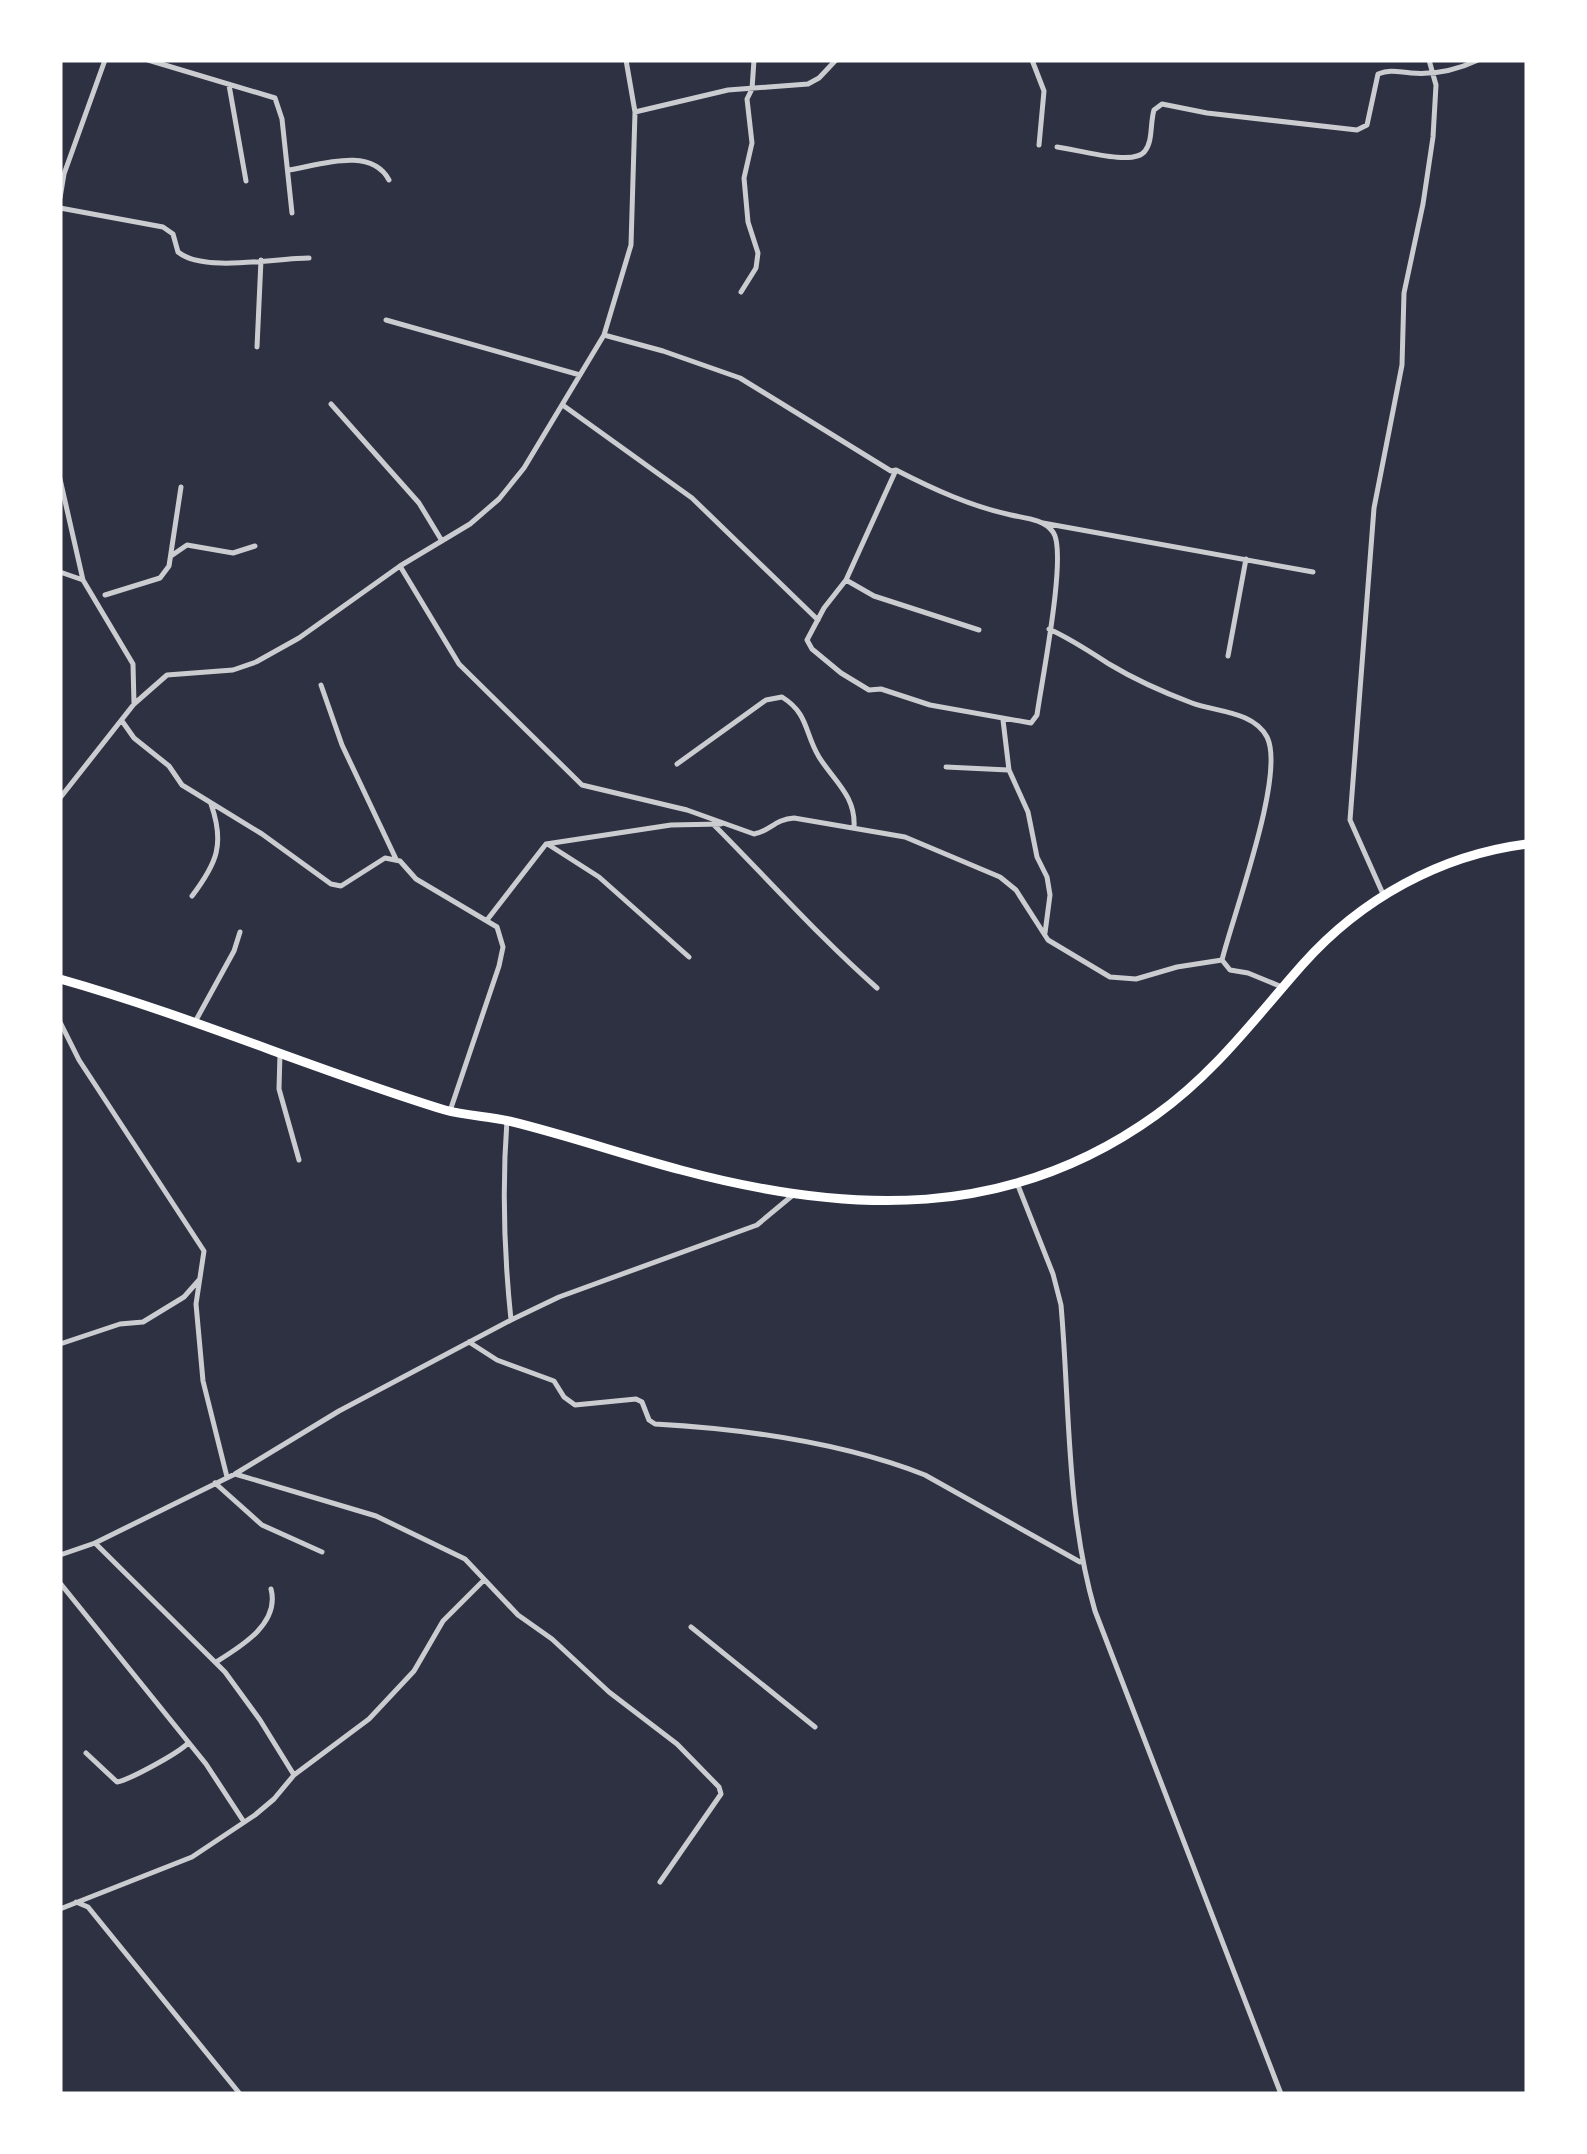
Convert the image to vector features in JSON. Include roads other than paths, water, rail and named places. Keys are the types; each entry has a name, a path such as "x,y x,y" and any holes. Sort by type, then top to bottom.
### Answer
{"main road":[{"path":"60,980 195,1022 450,1112 507,1120 685,1172 850,1202 966,1196 1017,1183 1098,1150 1158,1114 1232,1048 1324,943 1383,894 1487,850 1527,844"}],"street":[{"path":"60,198 64,174 106,60"},
{"path":"148,60 275,98 282,119 292,212"},
{"path":"60,798 134,704 167,675 233,670 256,662 299,638 400,566 470,524 499,500 540,446 604,335 631,245 635,112 626,60"},
{"path":"742,292 756,268 758,253 748,222 744,178 752,143 747,99 752,89 754,60"},
{"path":"635,112 728,90 808,84 836,60"},
{"path":"1032,60 1044,92 1039,145"},
{"path":"1383,894 1350,820 1374,508 1402,365 1404,293 1433,137 1434,72 1429,60"},
{"path":"1057,147 1129,160 1141,156 1147,149 1154,110 1162,104 1357,130 1367,125 1378,74 1388,69 1449,72 1478,60"},
{"path":"228,84 246,180"},
{"path":"289,170 364,160 383,168 389,180"},
{"path":"60,208 163,227 173,234 178,252 190,259 224,262 310,258"},
{"path":"257,347 261,260"},
{"path":"386,320 581,376"},
{"path":"604,335 740,378 874,462 952,498 1040,522 1313,572"},
{"path":"331,404 419,504 442,541"},
{"path":"564,406 692,498 818,620"},
{"path":"896,470 846,580 807,640 812,648 869,690 881,688 930,705 1024,724 1036,720 1058,548 1053,531 1040,522"},
{"path":"60,479 83,580 130,658 134,704"},
{"path":"105,594 160,578 169,566 181,487"},
{"path":"171,556 187,546 233,553 255,546"},
{"path":"1228,656 1246,558"},
{"path":"400,566 458,664 531,731 582,785 686,810 754,834 776,820 794,818 905,838 1000,877 1016,890 1048,940 1110,977 1136,980 1176,967 1222,960"},
{"path":"60,572 83,580"},
{"path":"846,580 878,597 979,630"},
{"path":"1049,629 1110,664 1194,704 1243,718 1268,738 1272,755 1259,835 1222,960"},
{"path":"321,685 342,745 396,859 416,879 487,920 501,934 504,948 450,1112"},
{"path":"677,764 766,700 782,697 797,707 818,756 851,801 854,827"},
{"path":"122,720 134,738 169,766 182,785 262,834 332,884 341,886 385,858 396,859"},
{"path":"1003,720 1009,770 1028,812 1037,857 1047,877 1050,895 1044,934"},
{"path":"946,767 1009,770"},
{"path":"192,896 215,860 220,842 211,804"},
{"path":"713,824 838,955 877,988"},
{"path":"487,920 546,844 672,825 724,824"},
{"path":"546,844 598,877 689,957"},
{"path":"195,1022 228,964 240,932"},
{"path":"1222,960 1230,970 1285,988"},
{"path":"60,1022 78,1060 204,1250 196,1304 203,1381 231,1475"},
{"path":"280,1053 279,1089 300,1160"},
{"path":"507,1120 502,1180 504,1252 512,1320"},
{"path":"1017,1183 1061,1305 1080,1562 1094,1612 1281,2094"},
{"path":"60,1555 95,1543 231,1475 338,1411 559,1297 757,1225 796,1193"},
{"path":"60,1344 120,1324 143,1322 184,1297 201,1278"},
{"path":"469,1342 497,1360 554,1380 564,1397 575,1405 636,1399 655,1424 779,1437 904,1467 1080,1562"},
{"path":"231,1475 393,1524 465,1558 518,1614 677,1744 719,1788 718,1800 660,1882"},
{"path":"215,1483 262,1525 322,1552"},
{"path":"95,1543 216,1662 260,1720 294,1775"},
{"path":"60,1909 192,1857 244,1823 274,1799 294,1775 369,1719 414,1672 442,1622 484,1580"},
{"path":"60,1583 218,1780 244,1823"},
{"path":"216,1662 238,1648 272,1613 275,1603 271,1589"},
{"path":"690,1627 816,1727"},
{"path":"86,1754 117,1782 128,1781 188,1744"},
{"path":"60,1909 76,1902 88,1907 240,2094"}]}
